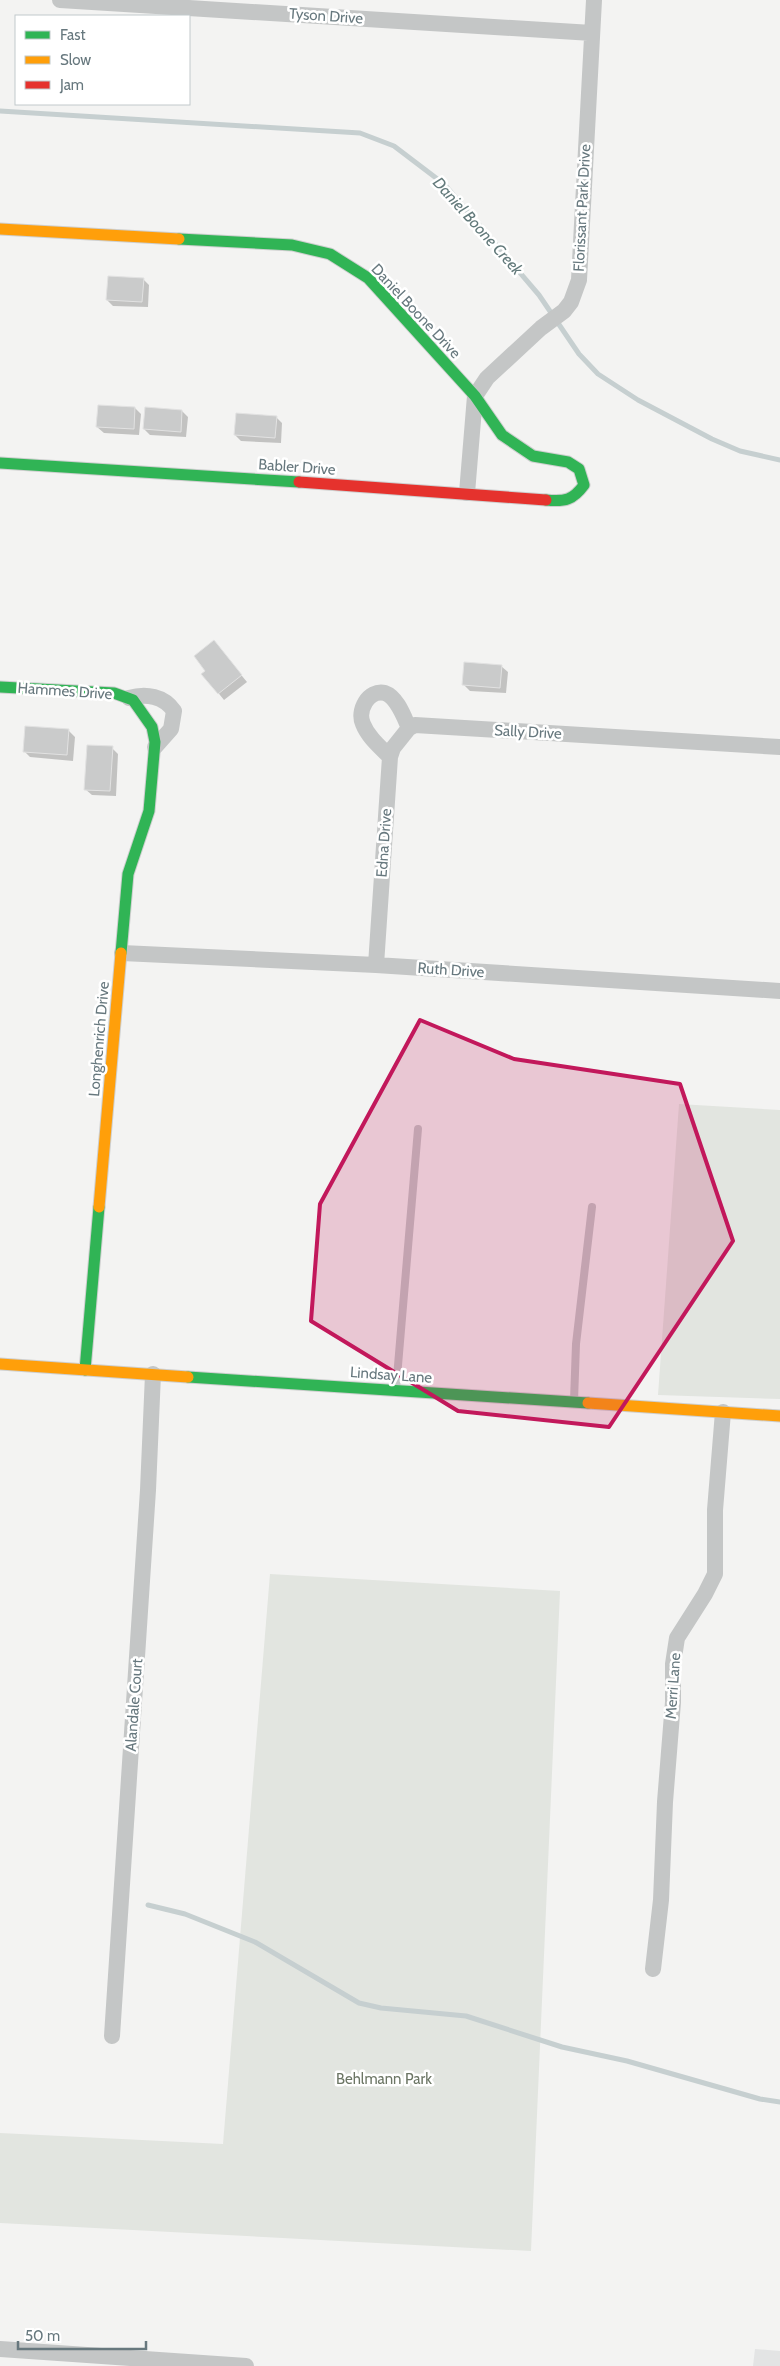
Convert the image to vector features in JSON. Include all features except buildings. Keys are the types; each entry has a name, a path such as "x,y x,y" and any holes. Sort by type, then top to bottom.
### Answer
{"street":[{"name":"Tyson Drive","path":"60,0 592,33"},
{"name":"Florissant Park Drive","path":"474,396 486,378 541,328 564,310 571,302 578,280 594,0"},
{"name":"Daniel Boone Drive","path":"0,229 292,245 330,254 368,278 474,396 502,435 532,456 568,462 579,469 584,485"},
{"path":"467,493 474,396"},
{"name":"Babler Drive","path":"0,462 467,493 558,501 575,497 584,485"},
{"name":"Hammes Drive","path":"0,687 114,693 133,700 146,716"},
{"path":"390,757 370,738 363,725 360,714 365,701 377,693 386,693 394,700 409,728"},
{"name":"Hammes Drive","path":"129,698 138,696 160,698 169,704 174,711 171,729 155,747"},
{"name":"Longhenrich Drive","path":"85,1370 128,874 149,811 155,747 152,727 146,716"},
{"name":"Sally Drive","path":"409,728 415,725 780,747"},
{"name":"Edna Drive","path":"376,965 390,757 392,748 409,728"},
{"name":"Ruth Drive","path":"122,954 376,965 780,991"},
{"name":"Lindsay Lane","path":"0,1364 780,1416"},
{"name":"Alandale Court","path":"112,2036 148,1490 153,1374"},
{"name":"Merri Lane","path":"653,1969 661,1900 666,1773 673,1702 673,1664 677,1638 705,1594 715,1574 715,1510 723,1412"},
{"path":"0,2349 246,2366"}],"lane":[{"path":"396,1391 418,1129"},
{"path":"574,1402 576,1344 592,1207"}],"highlighted area":[{"path":"420,1020 514,1059 680,1084 733,1241 609,1427 458,1411 311,1321 320,1204"}],"shaded area":[{"path":"755,2349 780,2351 780,2366 753,2366"}],"green space":[{"path":"679,1104 780,1110 780,1399 658,1395"},
{"name":"Behlmann Park","path":"270,1574 560,1591 531,2251 0,2223 0,2133 223,2144"}],"waterway":[{"name":"Daniel Boone Creek","path":"0,111 360,133 394,146 444,184 539,295 579,354 598,374 638,400 712,439 740,451 780,460"},
{"path":"148,1905 185,1914 255,1942 359,2003 381,2008 466,2016 562,2047 627,2061 760,2099 780,2102"}],"traffic: fast":[{"path":"179,239 292,245 330,254 368,278 475,396 502,435 533,456 568,462 579,469 584,485 576,494 568,499 558,501 546,500"},
{"path":"0,463 299,482"},
{"path":"0,687 114,693 133,700 152,727 155,742 149,811 128,874 121,953"},
{"path":"85,1370 99,1207"},
{"path":"188,1377 588,1403"}],"traffic: slow":[{"path":"0,229 179,239"},
{"path":"99,1207 121,953"},
{"path":"0,1364 188,1377"},
{"path":"588,1403 780,1416"}],"traffic: jam":[{"path":"299,482 546,500"}]}
